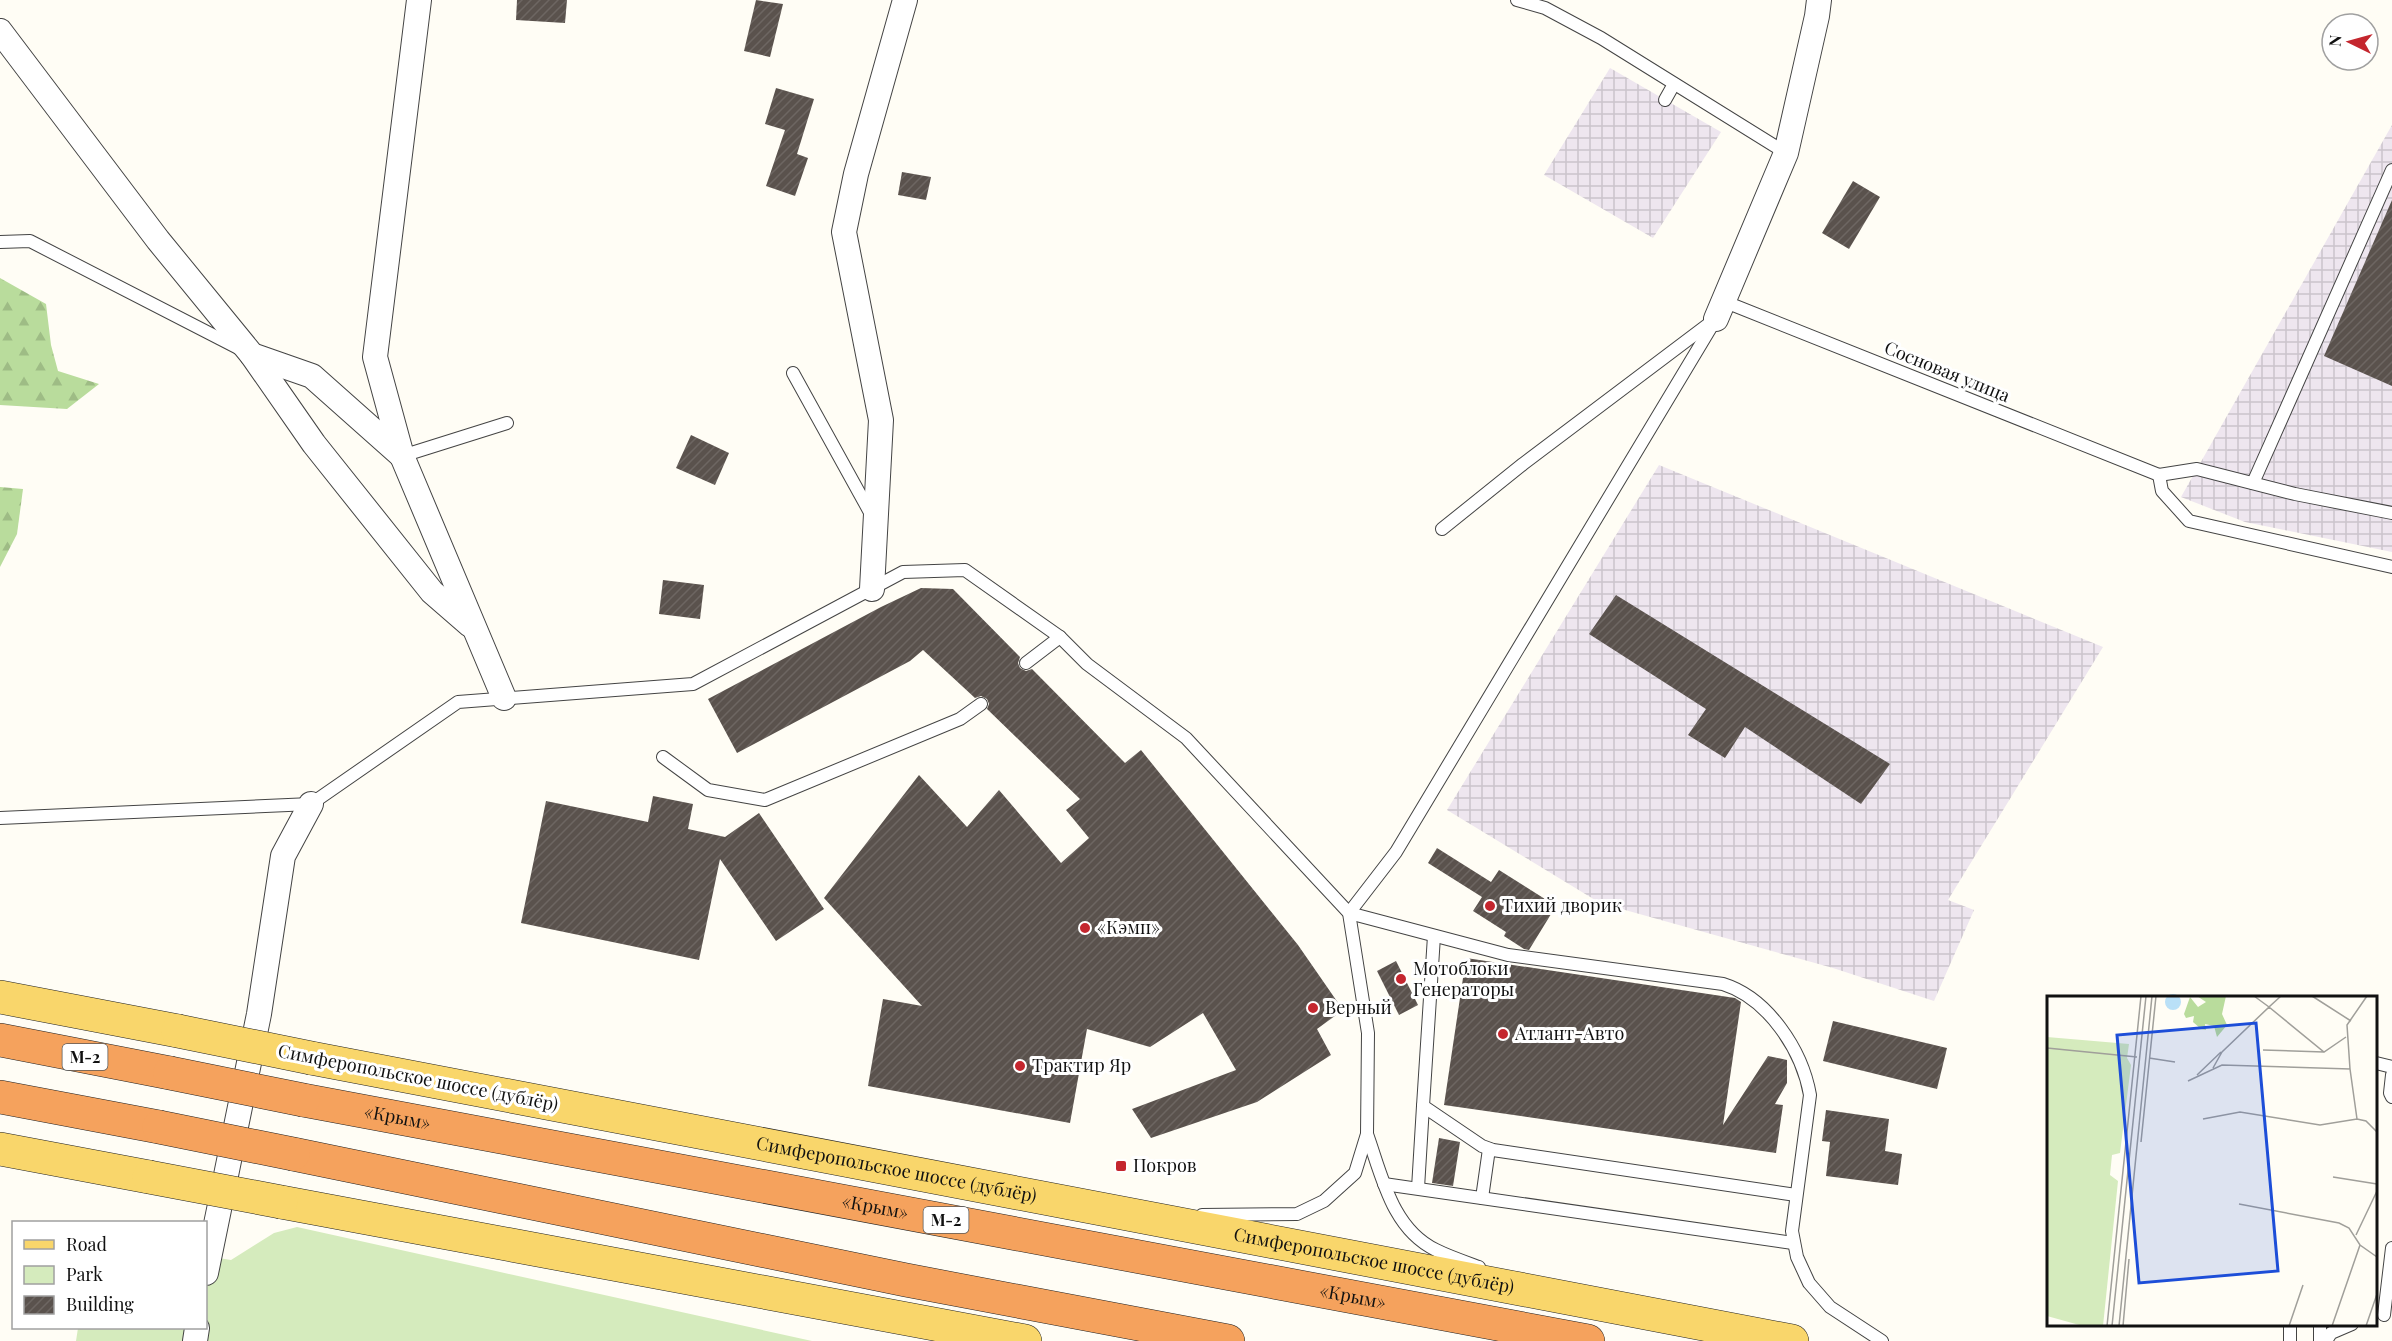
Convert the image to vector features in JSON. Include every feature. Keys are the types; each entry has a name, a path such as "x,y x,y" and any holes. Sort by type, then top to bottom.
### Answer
{"highway":[{"name":"«Крым»","path":"0,1040 303,1100 1588,1341"},
{"path":"0,1097 293,1154 906,1280 1228,1341"}],"main road":[{"name":"Симферопольское шоссе (дублёр)","path":"0,997 1128,1216 1792,1341"},
{"path":"0,1149 1025,1341"}],"street":[{"path":"418,0 375,357 402,456 504,698"},
{"path":"872,589 881,420 844,232 856,174 905,0"},
{"path":"1719,310 1786,153 1819,0"},
{"path":"0,31 158,240 252,355 314,444 432,592 474,628"},
{"path":"252,355 312,376 402,456"},
{"path":"207,1268 259,1014 283,856 311,804"}],"lane":[{"path":"1517,0 1545,8 1601,38 1786,153"},
{"path":"1665,100 1674,84"},
{"path":"2253,483 2392,170"},
{"path":"0,242 30,242 252,355"},
{"path":"1442,529 1719,310"},
{"path":"1547,1295 1434,1249 1414,1234 1393,1207 1368,1134 1368,1033 1349,913 1396,852 1719,310"},
{"name":"Сосновая улица","path":"1719,310 2159,475"},
{"path":"793,373 876,524"},
{"path":"402,456 507,423"},
{"path":"2392,513 2295,494 2197,469 2159,475 2162,491 2189,521 2392,567"},
{"path":"0,818 311,804 458,702 693,684 903,572 964,570 1060,637 1087,664 1186,738 1349,913 1517,957 1723,984 1749,995 1791,1043 1807,1080 1810,1095 1796,1195 1793,1243 1802,1271 1819,1296 1830,1307 1882,1341"},
{"path":"1026,663 1060,637"},
{"path":"663,758 708,790 765,800 960,719 981,704"},
{"path":"1418,1188 1434,936"},
{"path":"2377,1063 2392,1066"},
{"path":"2392,1075 2390,1093 2392,1097"},
{"path":"1423,1106 1489,1149 1796,1195"},
{"path":"1128,1216 1297,1214 1324,1201 1354,1173 1368,1134"},
{"path":"1482,1198 1489,1149"},
{"path":"1384,1184 1793,1243"},
{"path":"2384,1316 2392,1248"},
{"path":"2326,1341 2331,1333 2347,1326"}],"shaded area":[{"path":"1610,68 1721,132 1653,238 1544,175"},
{"path":"2392,125 2392,552 2245,522 2181,497"},
{"path":"1659,465 2103,647 1948,900 1974,910 1934,1001 1833,968 1600,903 1447,810"}],"green space":[{"path":"0,278 46,304 51,345 58,371 99,384 67,409 0,405"},
{"path":"0,487 23,489 17,534 0,567"},
{"path":"297,1227 812,1341 76,1341 78,1329 207,1329 207,1256 231,1260 274,1233"}],"building":[{"path":"517,0 567,0 565,23 516,20"},
{"path":"756,0 783,4 770,57 744,51"},
{"path":"776,88 814,99 797,154 808,158 795,196 766,186 785,130 765,124"},
{"path":"902,172 931,177 926,200 898,195"},
{"path":"1853,181 1880,197 1849,249 1822,233"},
{"path":"2392,200 2392,386 2324,356"},
{"path":"691,435 729,453 715,485 676,468"},
{"path":"663,580 704,585 700,619 659,614"},
{"path":"921,588 953,589 1020,657 1018,663 1020,668 1026,671 1032,669 1125,763 1141,750 1298,945 1343,1010 1317,1029 1331,1055 1257,1102 1151,1138 1132,1109 1236,1070 1203,1013 1150,1047 1087,1029 1070,1123 868,1086 883,999 922,1006 824,898 919,775 967,827 999,790 1061,863 1089,838 1066,810 1080,799 987,709 989,704 987,699 981,696 975,698 923,650 910,661 737,753 708,699"},
{"path":"1616,595 1890,764 1861,804 1745,727 1725,758 1688,735 1706,709 1589,634"},
{"path":"653,796 693,804 688,829 725,837 759,813 824,909 776,941 720,859 699,960 521,923 546,801 648,822"},
{"path":"1437,848 1491,882 1499,870 1556,906 1529,950 1504,936 1506,932 1473,911 1482,897 1428,863"},
{"path":"1466,958 1735,998 1741,1002 1723,1125 1768,1056 1787,1060 1787,1083 1775,1104 1783,1105 1776,1153 1444,1105"},
{"path":"1396,961 1418,1005 1399,1015 1377,971"},
{"path":"1833,1021 1947,1048 1937,1089 1823,1061"},
{"path":"1826,1110 1889,1119 1885,1151 1902,1154 1898,1185 1826,1176 1830,1142 1822,1141"},
{"path":"1439,1138 1460,1142 1453,1186 1432,1183"}],"place":[{"name":"Тихий дворик","path":"1490,906"},
{"name":"«Кэмп»","path":"1085,928"},
{"name":"Мотоблоки Генераторы","path":"1401,979"},
{"name":"Верный","path":"1313,1008"},
{"name":"Атлант-Авто","path":"1503,1034"},
{"name":"Трактир Яр","path":"1020,1066"},
{"name":"Покров","path":"1121,1166"}]}
